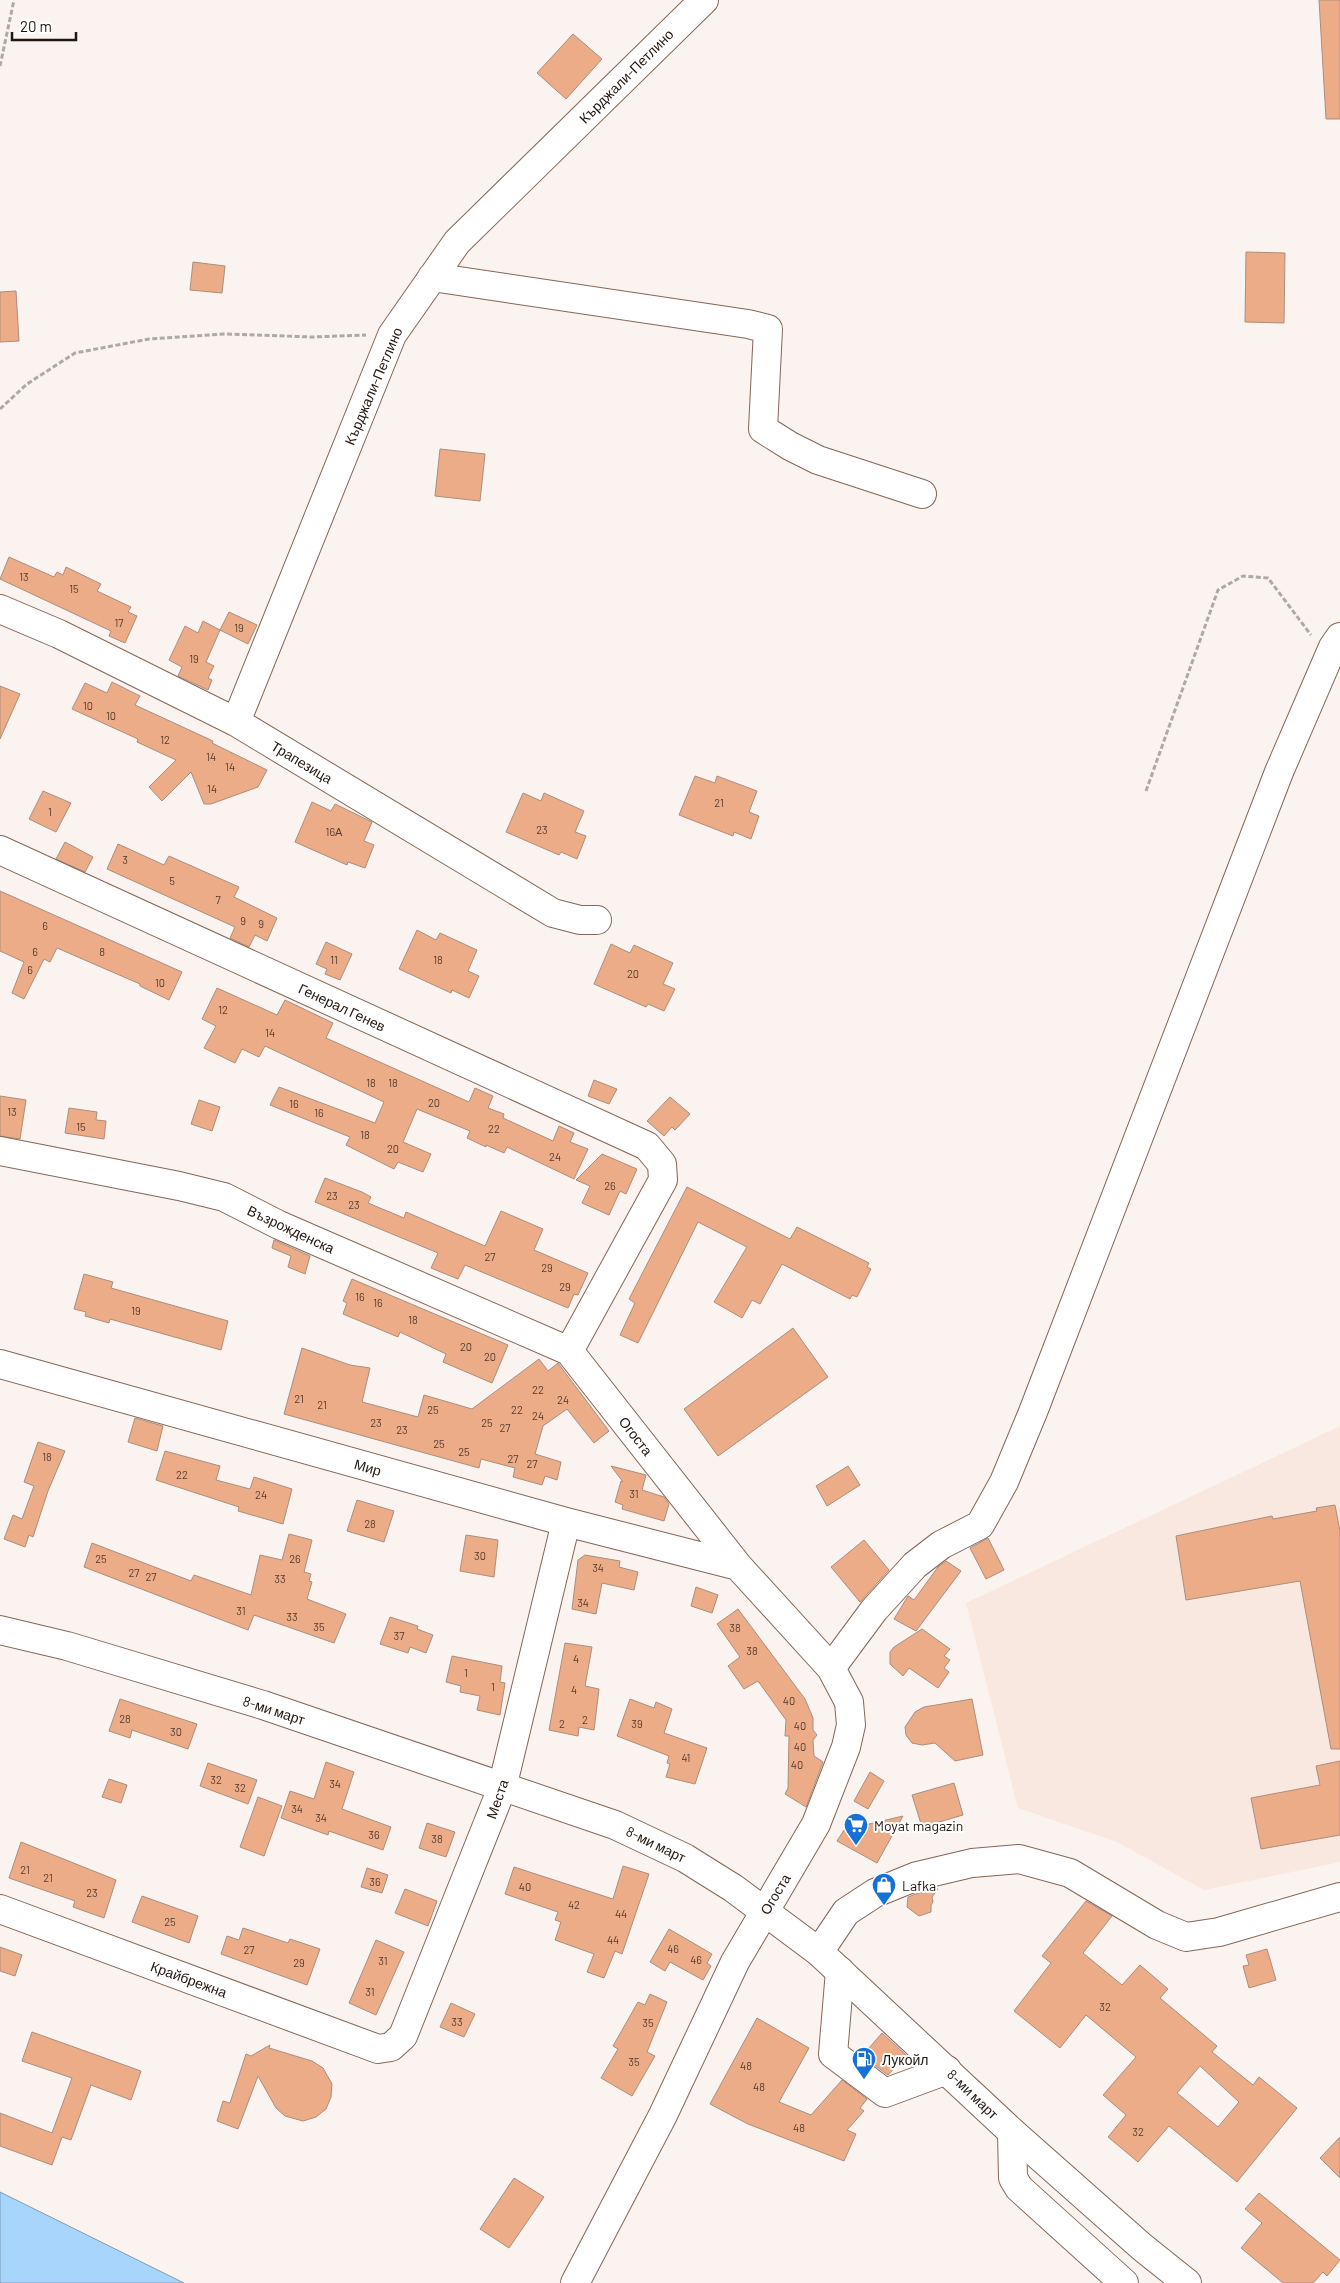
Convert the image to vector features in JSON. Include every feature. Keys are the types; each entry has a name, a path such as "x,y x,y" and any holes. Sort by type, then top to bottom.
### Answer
{"street":[{"name":"Кърджали-Петлино","path":"236,722 392,335 457,242 704,0"},
{"path":"432,277 748,324 768,329 763,429 790,446 818,460 922,494"},
{"name":"Трапезица","path":"0,609 59,634 236,722 553,913 580,920 597,920"},
{"path":"831,1668 874,1610 915,1565 941,1545 980,1525 1004,1482 1033,1412 1279,772 1337,642"},
{"name":"Генерал Генев","path":"0,850 647,1146 662,1164 662,1180 569,1351"},
{"name":"Възрожденска","path":"0,1151 179,1186 224,1197 279,1225 569,1351"},
{"name":"Огоста","path":"569,1351 738,1566 831,1668 849,1702 852,1725 846,1748 816,1824 735,1962 663,2115 575,2283"},
{"name":"Мир","path":"0,1365 566,1522 738,1566"},
{"name":"Места","path":"378,2049 391,2047 403,2036 502,1788 566,1522"},
{"name":"8-ми март","path":"0,1630 66,1646 263,1705 615,1825 685,1858 733,1888 819,1952 1012,2132 1142,2247 1187,2283"},
{"path":"819,1952 846,1912 875,1893 917,1876 972,1862 1020,1860 1070,1873 1157,1925 1186,1937 1219,1932 1340,1897"},
{"name":"Крайбрежна","path":"0,1909 378,2049"},
{"path":"840,1971 833,2054 885,2093 947,2070"},
{"path":"1012,2132 1014,2178 1019,2188 1124,2283"}],"path":[{"path":"0,66 14,0"},
{"path":"0,409 27,384 75,353 149,339 224,334 313,337 392,335"},
{"path":"1146,791 1218,590 1243,576 1268,578 1312,636 1337,642"}],"shaded area":[{"path":"1340,1426 1340,1862 1204,1890 1117,1842 1018,1808 966,1603"}],"water":[{"path":"0,2192 184,2283 0,2283"}],"building":[{"path":"1319,0 1340,0 1340,119 1326,119"},
{"path":"573,34 602,59 566,99 537,73"},
{"path":"1246,252 1285,253 1284,323 1245,322"},
{"path":"193,262 225,266 222,293 190,290"},
{"path":"16,291 19,341 0,342 0,292"},
{"path":"440,449 485,454 480,501 435,496"},
{"path":"9,557 54,577 57,572 63,575 66,567 101,584 97,591 131,607 128,612 137,616 125,643 109,636 111,631 0,579"},
{"path":"229,612 257,625 248,644 220,630"},
{"path":"203,621 220,630 206,662 214,666 208,678 212,680 208,690 178,676 182,667 169,660 185,626 198,633"},
{"path":"112,682 140,696 135,705 213,741 212,743 267,770 258,787 211,804 204,804 191,772 162,801 149,787 176,760 137,742 138,739 72,709 85,683 107,693"},
{"path":"0,686 20,694 0,739"},
{"path":"695,776 715,783 717,776 757,791 749,812 759,816 751,839 734,832 733,836 679,815"},
{"path":"43,791 71,803 56,832 29,819"},
{"path":"523,793 541,801 544,793 584,811 575,832 586,836 577,859 561,852 559,855 506,832"},
{"path":"312,802 331,811 335,804 372,822 364,841 374,845 365,868 348,862 347,865 295,842"},
{"path":"65,842 93,857 85,872 56,859"},
{"path":"118,844 164,865 169,856 239,887 234,897 277,918 267,941 255,935 249,947 230,938 235,927 107,869"},
{"path":"0,891 182,972 169,1000 140,986 140,984 57,948 50,962 44,959 24,999 12,993 24,962 0,951"},
{"path":"417,930 436,940 440,933 477,950 468,971 479,976 469,998 452,990 451,993 399,969"},
{"path":"326,942 352,954 340,980 325,974 327,969 316,964"},
{"path":"611,944 630,953 634,945 673,963 663,984 675,989 664,1011 648,1004 646,1007 594,984"},
{"path":"217,988 277,1015 285,1000 333,1023 326,1038 469,1102 475,1088 493,1096 488,1108 504,1114 503,1118 553,1141 559,1126 574,1133 570,1142 588,1149 574,1179 507,1147 504,1153 486,1145 486,1147 467,1138 470,1131 417,1109 403,1142 431,1154 423,1172 398,1162 394,1169 346,1145 350,1137 270,1105 279,1087 375,1123 384,1102 265,1046 259,1057 242,1049 235,1063 204,1048 216,1026 202,1019"},
{"path":"594,1080 617,1089 609,1104 588,1096"},
{"path":"0,1096 26,1100 20,1139 0,1136"},
{"path":"670,1097 690,1114 675,1130 672,1127 664,1136 647,1121"},
{"path":"199,1100 220,1107 212,1131 191,1124"},
{"path":"69,1108 97,1112 96,1120 106,1121 104,1139 65,1133"},
{"path":"602,1154 637,1169 626,1194 620,1191 609,1215 582,1203 590,1186 576,1180"},
{"path":"325,1178 371,1197 368,1203 404,1218 406,1212 485,1246 501,1211 543,1229 534,1250 588,1273 578,1295 574,1294 568,1308 465,1265 458,1279 431,1268 438,1253 315,1202"},
{"path":"687,1187 790,1239 797,1227 869,1263 867,1267 871,1269 857,1297 852,1295 850,1299 782,1264 760,1304 752,1300 742,1318 714,1302 747,1247 698,1222 638,1343 620,1335 635,1303 629,1299"},
{"path":"274,1240 310,1256 305,1274 288,1267 291,1256 272,1248"},
{"path":"84,1274 113,1282 111,1288 228,1321 221,1350 110,1319 109,1323 85,1316 86,1312 74,1309"},
{"path":"352,1279 508,1345 492,1383 443,1362 446,1354 400,1332 398,1337 343,1314 347,1303 343,1301"},
{"path":"793,1328 828,1377 718,1456 684,1409"},
{"path":"302,1348 350,1365 370,1368 362,1402 418,1417 424,1395 472,1409 539,1359 548,1371 558,1363 609,1431 594,1443 567,1409 543,1426 535,1454 561,1462 557,1480 545,1476 542,1485 513,1477 515,1468 481,1459 479,1468 284,1414"},
{"path":"135,1418 163,1426 157,1451 128,1442"},
{"path":"38,1442 65,1451 48,1491 33,1537 29,1535 25,1547 4,1539 13,1515 22,1519 34,1486 24,1482"},
{"path":"165,1451 220,1466 216,1480 250,1489 254,1477 292,1489 283,1524 238,1511 239,1507 156,1480"},
{"path":"611,1466 646,1475 642,1490 664,1497 669,1504 664,1521 622,1509 623,1505 615,1502 621,1481 623,1482"},
{"path":"848,1466 860,1485 827,1506 816,1486"},
{"path":"357,1500 394,1511 384,1542 347,1531"},
{"path":"1335,1505 1340,1531 1340,1749 1331,1749 1300,1581 1186,1600 1176,1536 1272,1516 1273,1519 1317,1511 1316,1508"},
{"path":"289,1534 312,1540 304,1572 311,1574 309,1581 312,1582 307,1599 346,1614 334,1643 254,1615 248,1630 84,1567 92,1543 191,1581 194,1575 251,1595 260,1555 282,1560"},
{"path":"466,1535 498,1540 494,1577 460,1571"},
{"path":"988,1538 1004,1570 986,1579 970,1548"},
{"path":"864,1540 889,1570 860,1602 831,1567"},
{"path":"585,1555 620,1561 619,1567 638,1572 634,1590 602,1583 596,1614 572,1609 578,1560"},
{"path":"946,1561 961,1571 916,1631 894,1619 908,1596 914,1600 938,1567"},
{"path":"696,1587 718,1595 712,1613 691,1606"},
{"path":"738,1609 805,1699 813,1718 813,1730 817,1735 813,1740 814,1756 823,1762 806,1807 785,1794 788,1788 789,1736 785,1736 786,1720 758,1681 744,1689 728,1666 740,1657 717,1624"},
{"path":"390,1617 418,1626 417,1629 433,1635 426,1653 410,1647 408,1653 380,1644"},
{"path":"922,1629 950,1649 944,1656 950,1660 944,1668 949,1672 938,1688 909,1668 903,1676 890,1664 890,1652 894,1647"},
{"path":"565,1643 592,1647 585,1686 599,1689 594,1730 579,1727 578,1736 549,1730"},
{"path":"452,1656 502,1666 500,1682 505,1683 500,1715 477,1710 480,1696 460,1692 461,1686 446,1682"},
{"path":"120,1699 197,1724 188,1749 132,1730 130,1738 109,1731"},
{"path":"630,1699 654,1708 656,1702 672,1709 664,1733 707,1748 695,1784 666,1777 670,1764 667,1763 669,1756 617,1736"},
{"path":"972,1699 983,1755 955,1761 935,1743 922,1745 912,1743 906,1735 905,1727 915,1712 924,1707"},
{"path":"1340,1761 1340,1835 1261,1849 1251,1798 1320,1785 1316,1766"},
{"path":"326,1762 354,1772 342,1809 391,1827 383,1850 329,1831 328,1835 281,1818 290,1791 314,1799"},
{"path":"208,1763 257,1780 248,1804 200,1786"},
{"path":"870,1772 884,1781 868,1809 854,1801"},
{"path":"109,1779 127,1785 121,1803 102,1797"},
{"path":"954,1783 963,1815 922,1827 912,1795"},
{"path":"258,1797 282,1806 264,1856 240,1847"},
{"path":"903,1816 877,1863 837,1841 844,1830"},
{"path":"427,1823 455,1832 446,1857 419,1848"},
{"path":"21,1842 116,1880 104,1918 73,1907 75,1901 9,1878"},
{"path":"623,1866 649,1874 622,1954 615,1951 604,1978 587,1972 594,1954 555,1940 561,1922 555,1920 558,1912 505,1894 514,1867 613,1899"},
{"path":"367,1868 388,1875 382,1893 361,1887"},
{"path":"932,1888 938,1889 932,1897 931,1912 919,1916 907,1907 908,1897"},
{"path":"405,1889 437,1901 428,1926 395,1913"},
{"path":"142,1896 198,1916 189,1943 132,1922"},
{"path":"1086,1901 1112,1916 1083,1953 1122,1985 1140,1965 1168,1989 1160,1998 1217,2046 1212,2052 1253,2085 1259,2077 1297,2108 1237,2182 1169,2126 1138,2162 1108,2137 1126,2115 1103,2095 1136,2057 1086,2015 1060,2048 1014,2011 1051,1963 1042,1956","holes":["1200,2066 1239,2102 1218,2127 1177,2093"]},
{"path":"243,1928 288,1943 290,1939 320,1949 307,1985 221,1954 227,1936 239,1940"},
{"path":"669,1929 712,1954 707,1963 711,1966 703,1980 670,1962 665,1971 650,1962"},
{"path":"376,1940 404,1952 376,2015 349,2003"},
{"path":"0,1947 22,1955 15,1976 0,1971"},
{"path":"1267,1949 1276,1980 1249,1988 1243,1966 1249,1965 1246,1955"},
{"path":"650,1994 667,2002 647,2052 655,2056 632,2096 601,2078 618,2049 613,2046 638,2002 645,2005"},
{"path":"451,2003 475,2014 464,2037 440,2027"},
{"path":"757,2018 809,2048 779,2102 811,2115 842,2080 867,2099 860,2108 864,2111 847,2130 856,2134 844,2161 748,2124 710,2104"},
{"path":"32,2032 141,2071 131,2100 91,2085 71,2140 62,2137 52,2165 0,2146 0,2113 52,2133 72,2078 22,2061"},
{"path":"882,2033 906,2055 888,2075 862,2056"},
{"path":"270,2045 269,2048 312,2061 323,2068 332,2084 331,2097 326,2109 316,2117 303,2121 285,2116 276,2108 258,2076 238,2129 217,2121 223,2101 230,2103 246,2054 251,2056"},
{"path":"1340,2137 1340,2178 1320,2158"},
{"path":"514,2178 544,2197 509,2248 480,2229"},
{"path":"1259,2193 1340,2260 1327,2276 1323,2272 1313,2283 1283,2283 1241,2248 1262,2223 1245,2209"}],"place":[{"name":"Moyat magazin","path":"856,1846"},
{"name":"Lafka","path":"884,1906"},
{"name":"Лукойл","path":"864,2080"}]}
